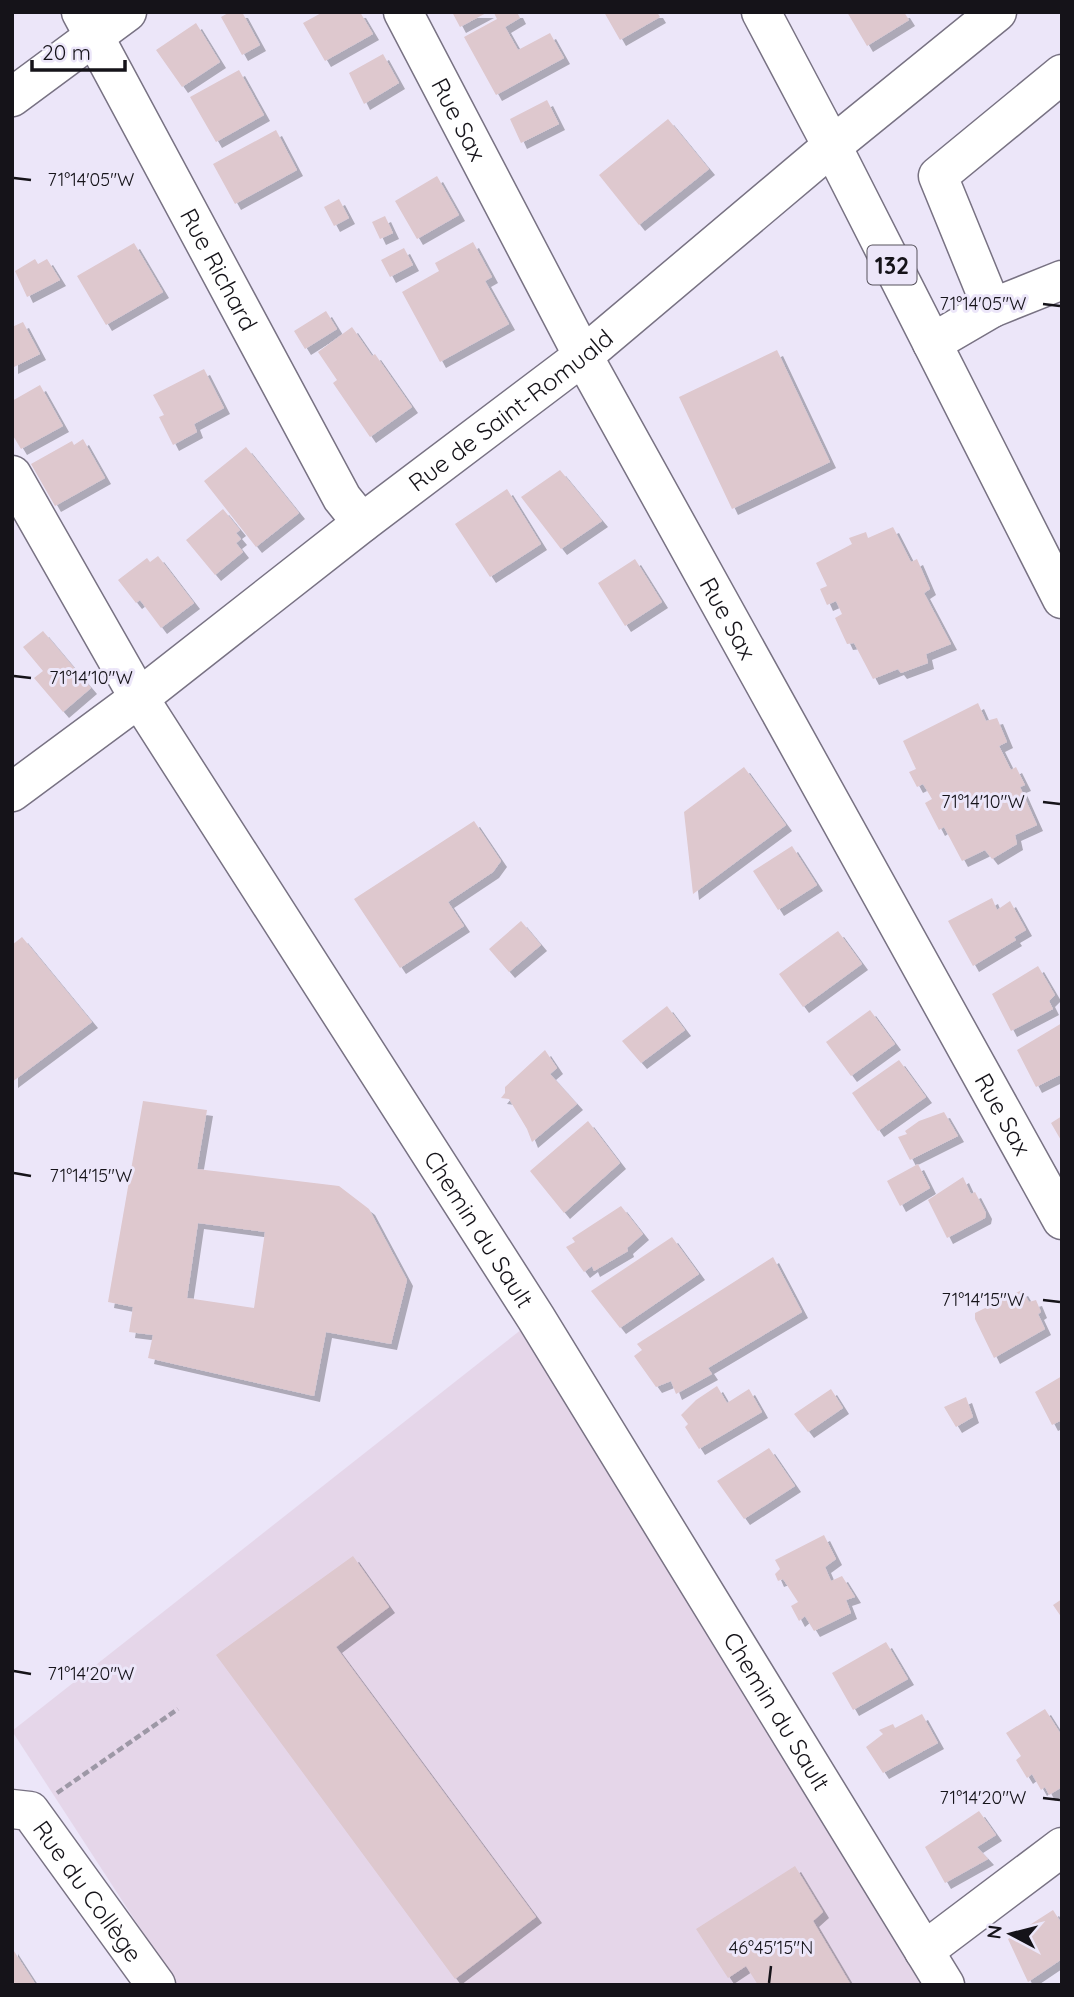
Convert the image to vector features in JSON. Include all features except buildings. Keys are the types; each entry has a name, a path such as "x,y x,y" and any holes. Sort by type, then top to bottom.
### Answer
{"street":[{"path":"12,97 87,24 127,12"},
{"name":"Rue Sax","path":"403,12 583,356 1062,1220"},
{"name":"132","path":"761,12 1062,599"},
{"name":"Rue de Saint-Romuald","path":"12,792 139,698 362,523 583,356 832,146 997,12"},
{"name":"Rue Richard","path":"87,24 342,498 362,523"},
{"path":"992,308 938,176 1062,74"},
{"path":"932,343 992,308 1061,282"},
{"name":"Chemin du Sault","path":"12,475 139,698 536,1318 945,1985"},
{"name":"Rue du Collège","path":"21,1810 156,1985"},
{"path":"924,1951 1062,1847"}],"path":[{"path":"21,1810 178,1709"}],"shaded area":[{"path":"536,1318 945,1985 177,1985 12,1731"}]}
